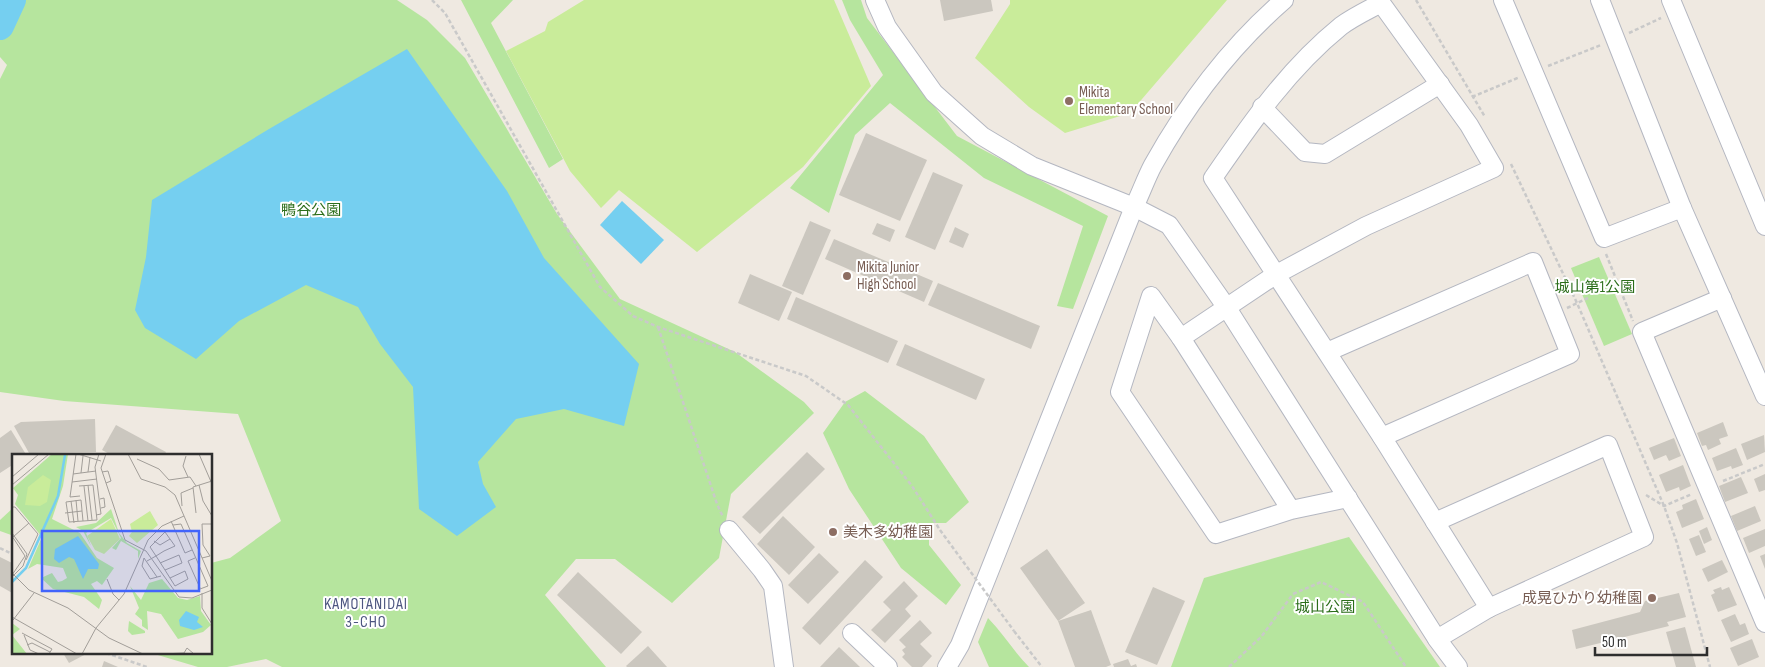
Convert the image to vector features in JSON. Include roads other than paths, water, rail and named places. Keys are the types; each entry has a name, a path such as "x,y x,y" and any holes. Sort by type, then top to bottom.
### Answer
{"street":[{"path":"875,0 887,27 934,93 982,136 1032,166 1134,207 1170,226 1227,308 1437,639 1458,667"},
{"path":"947,667 960,645 1134,207 1153,165 1194,99 1232,52 1284,0"},
{"path":"1503,0 1604,238 1682,208"},
{"path":"1600,0 1682,208 1765,396"},
{"path":"1181,338 1275,276 1366,226 1494,168 1455,105 1381,3 1342,25 1303,60 1262,107 1212,178 1275,276 1382,437 1489,608"},
{"path":"1673,6 1765,226"},
{"path":"1262,107 1305,152 1325,154 1440,84"},
{"path":"1327,352 1533,262 1570,354 1382,437"},
{"path":"1291,510 1181,338 1151,296 1120,392 1216,534 1291,510 1348,498"},
{"path":"1722,298 1642,332 1765,623"},
{"path":"1435,522 1608,445 1644,537 1489,608 1437,639"},
{"path":"729,530 762,570 772,586 784,667"},
{"path":"852,633 888,667"}],"water":[{"path":"407,49 507,191 544,258 639,364 624,426 564,409 516,419 478,462 483,484 496,507 457,536 419,509 413,387 380,344 358,307 306,285 239,321 196,359 145,328 135,310 146,257 152,200"},
{"path":"622,201 664,240 641,264 600,225"}],"waterway":[{"path":"0,26 12,0"}],"place":[{"name":"Mikita Elementary School","path":"1069,101"},
{"name":"Mikita Junior High School","path":"847,276"},
{"name":"美木多幼稚園","path":"833,532"},
{"name":"成晃ひかり幼稚園","path":"1652,598"}],"district":[{"name":"KAMOTANIDAI 3-CHO","path":"366,612"}],"park label":[{"name":"鴨谷公園","path":"311,210"},
{"name":"城山第1公園","path":"1595,287"},
{"name":"城山公園","path":"1325,607"}]}
